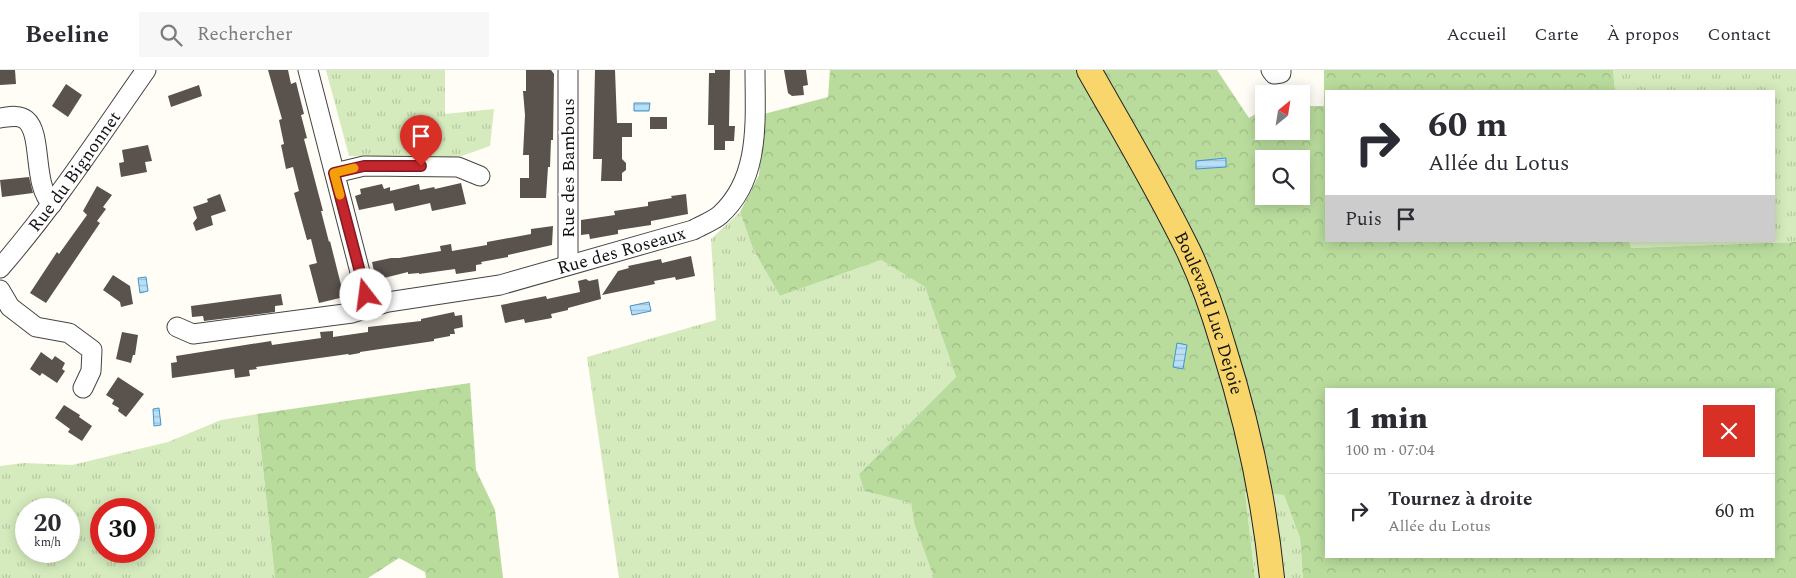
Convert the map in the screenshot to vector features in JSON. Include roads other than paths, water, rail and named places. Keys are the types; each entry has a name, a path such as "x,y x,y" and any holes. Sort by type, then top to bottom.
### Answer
{"main road":[{"name":"Boulevard Luc Dejoie","path":"1088,70 1155,186 1190,254 1216,322 1239,395 1256,468 1267,528 1272,578"}],"street":[{"name":"Rue du Bignonnet","path":"0,268 25,240 52,204 146,70"},
{"path":"308,70 369,307"},
{"name":"Rue des Bambous","path":"568,70 568,265"},
{"name":"Rue des Roseaux","path":"177,327 193,334 352,313 388,302 500,285 693,230 719,215 736,196 747,173 753,152 755,70"},
{"path":"1271,70 1274,74 1281,73 1281,70"},
{"path":"0,118 16,116 27,120 33,132 40,176 47,199 52,204"},
{"path":"334,173 364,166 458,167 480,176"},
{"path":"0,290 10,307 36,327 69,333 92,350 90,371 82,388"}],"water":[{"path":"634,103 650,103 649,111 634,111"},
{"path":"1226,158 1226,167 1196,169 1196,161"},
{"path":"146,277 148,291 140,293 138,278"},
{"path":"649,302 651,311 632,315 630,306"},
{"path":"1177,343 1187,345 1183,369 1173,367"},
{"path":"159,408 161,425 154,426 153,409"}]}
